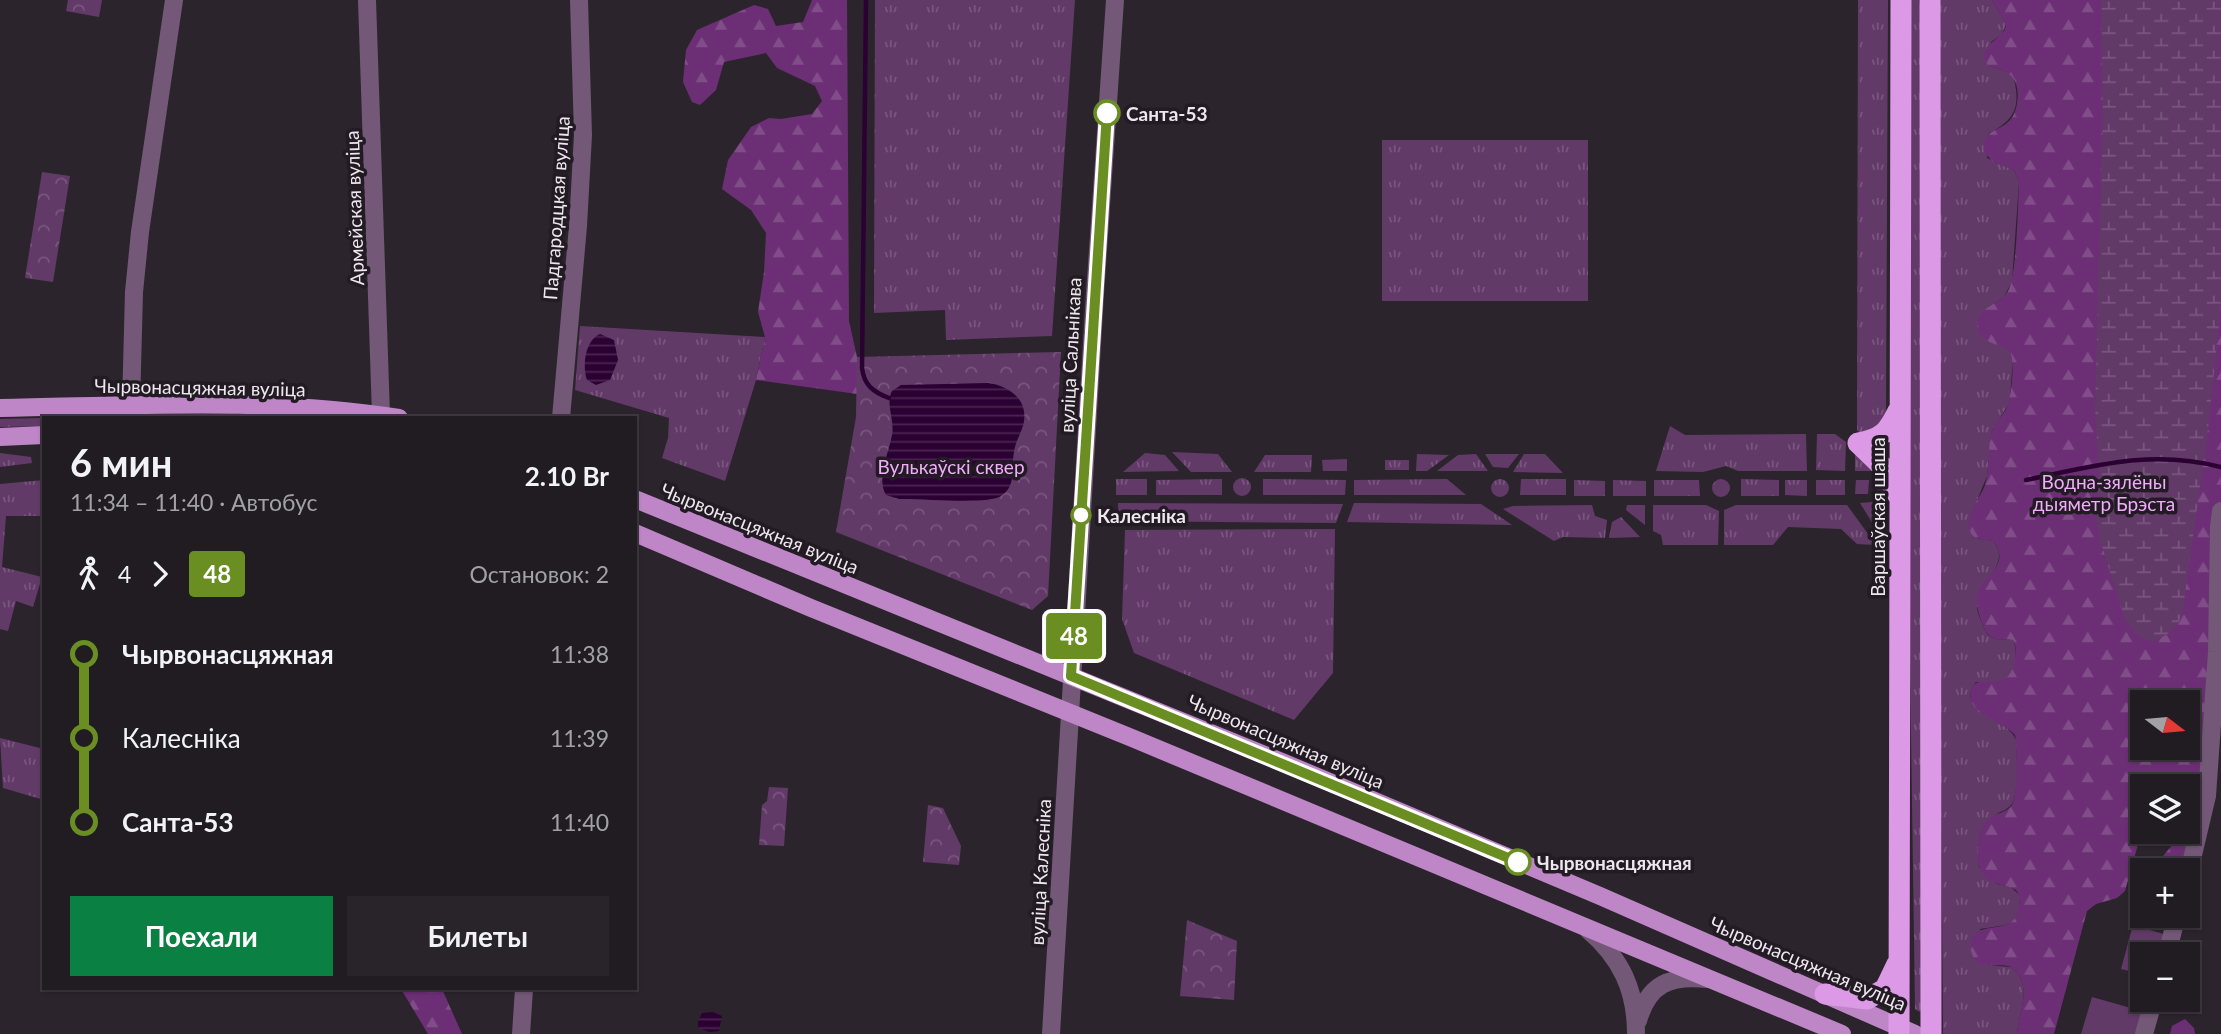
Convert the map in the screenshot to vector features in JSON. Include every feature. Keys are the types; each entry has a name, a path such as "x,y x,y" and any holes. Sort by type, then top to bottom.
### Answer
{"highway":[{"name":"Варшаўская шаша","path":"1901,0 1899,959 1905,1031"},
{"path":"1930,0 1931,1034"},
{"path":"1899,409 1890,428 1882,435 1872,441 1858,443 1883,467 1900,502"},
{"path":"1825,994 1867,999 1885,989 1899,959"}],"main road":[{"name":"Чырвонасцяжная вуліца","path":"0,408 277,406 387,416"},
{"path":"0,437 42,435"},
{"name":"Чырвонасцяжная вуліца","path":"637,500 1071,676 1600,896 1905,1031"},
{"path":"637,534 788,599 1069,712 1842,1034"}],"street":[{"path":"131,405 134,292 139,232 174,0"},
{"name":"Армейская вуліца","path":"367,0 381,415"},
{"name":"Падгародцкая вуліца","path":"561,416 583,135 579,0"},
{"name":"вуліца Сальнікава","path":"1069,712 1115,0"},
{"path":"2192,858 2207,796 2217,652 2221,511"},
{"name":"вуліца Калесніка","path":"1051,1034 1069,712"},
{"path":"1579,923 1605,946 1621,966 1633,998 1636,1031"},
{"path":"1636,1031 1645,1004 1661,985 1683,978 1713,979"},
{"path":"522,1034 524,990"},
{"path":"2144,1034 2150,1012"}],"green space":[{"path":"68,0 102,0 99,17 66,11"},
{"path":"812,0 847,0 849,321 857,357 857,394 756,380 765,337 758,312 766,233 751,210 722,189 728,160 751,127 769,118 781,119 812,114 822,101 815,86 777,68 766,53 724,62 716,90 700,105 692,102 683,82 686,50 697,30 754,5 768,9 776,26 803,22"},
{"path":"875,0 1075,0 1052,336 946,340 945,310 874,313"},
{"path":"1858,0 1888,0 1886,416 1875,432 1863,436 1857,430"},
{"path":"1911,0 1919,0 1920,7 1920,1012 1915,1009 1909,593"},
{"path":"1935,0 1992,0 2006,25 2001,35 1991,42 1988,66 2010,74 2016,90 2016,105 2011,117 1988,134 1987,158 2014,170 2019,182 2012,281 2004,297 1988,307 2004,347 2010,350 2013,356 2010,398 1992,430 1987,476 1969,520 1978,539 1993,541 1999,558 1978,599 1979,615 1989,636 2013,640 2016,651 2009,675 1997,683 1976,682 1971,692 1971,701 2005,726 2017,743 2014,799 2011,805 1994,816 1985,827 1978,853 1979,867 1997,884 2011,887 2019,895 2018,914 2015,919 2004,925 1980,929 1987,965 2011,967 2022,982 2024,990 2017,1034 1943,1034"},
{"name":"Водна-зялёны дыяметр Брэста","path":"1992,0 2221,0 2221,634 2201,776 2200,779 2200,774 2130,774 2130,844 2138,844 2134,858 2130,858 2130,873 2125,891 2117,898 2096,904 2087,911 2054,1034 2017,1034 2024,990 2018,974 2011,967 1979,963 1971,950 1972,939 1976,933 2008,924 2014,919 2019,902 2016,890 1993,882 1982,873 1977,848 1984,823 2012,805 2017,771 2015,735 1979,711 1971,699 1974,685 1979,682 1999,681 2011,672 2016,653 2013,640 1991,637 1982,623 1977,598 1982,584 1998,562 1998,549 1993,541 1974,536 1968,525 1970,514 1985,485 1992,431 2006,409 2012,379 2010,350 1989,342 1981,336 1977,326 1980,314 2008,291 2015,255 2019,182 2014,170 1993,162 1983,148 1987,136 2010,120 2017,103 2013,78 2005,71 1988,66 1983,56 2006,26"},
{"path":"2101,0 2221,0 2221,304 2208,429 2182,615 2170,632 2152,642 2135,633 2125,619 2097,523 2099,473 2095,407 2103,116"},
{"path":"1382,140 1588,140 1588,301 1382,301"},
{"path":"42,172 70,176 53,282 25,278"},
{"path":"580,326 765,337 756,380 725,481 662,458 668,438 669,418 575,390"},
{"name":"Вулькаўскі сквер","path":"1061,352 1048,596 1032,610 836,532 856,417 857,357"},
{"path":"232,414 266,416 158,416"},
{"path":"42,418 42,426 0,427 0,419"},
{"path":"1670,426 1685,435 1806,434 1807,471 1738,471 1726,466 1703,472 1656,471"},
{"path":"1817,434 1835,434 1846,442 1845,471 1816,470"},
{"path":"1855,449 1883,479 1886,545 1860,503 1873,502 1878,485 1873,471 1855,471"},
{"path":"1172,452 1218,454 1232,472 1191,472"},
{"path":"0,453 31,457 32,463 0,467"},
{"path":"1145,453 1165,455 1179,471 1123,472"},
{"path":"1417,454 1449,455 1427,471 1416,471"},
{"path":"1476,454 1488,471 1437,471 1458,455"},
{"path":"1485,454 1519,454 1508,468 1493,467"},
{"path":"1524,454 1545,454 1563,473 1513,472"},
{"path":"1265,455 1312,455 1311,472 1254,472"},
{"path":"1347,459 1347,471 1323,471 1322,460"},
{"path":"1385,460 1409,460 1409,470 1385,470"},
{"path":"1238,478 1246,478 1251,487 1249,494 1238,496 1233,491 1233,483"},
{"path":"1116,479 1147,479 1147,495 1116,495"},
{"path":"1222,479 1222,495 1156,495 1156,480"},
{"path":"1263,479 1346,480 1345,495 1263,495"},
{"path":"1447,479 1466,495 1354,495 1354,480"},
{"path":"1496,479 1504,479 1509,488 1507,495 1496,497 1491,492 1491,484"},
{"path":"1521,479 1566,479 1566,495 1520,495"},
{"path":"1717,479 1725,479 1730,488 1728,495 1717,497 1712,492 1712,484"},
{"path":"1741,479 1779,480 1779,496 1741,496"},
{"path":"42,480 42,516 6,516 2,567 42,577 33,607 16,601 8,631 0,629 0,484"},
{"path":"1574,480 1605,481 1605,496 1574,496"},
{"path":"1613,480 1646,481 1646,496 1613,496"},
{"path":"1654,480 1699,480 1700,496 1654,496"},
{"path":"1785,480 1807,480 1807,496 1785,495"},
{"path":"1816,480 1845,480 1845,495 1816,495"},
{"path":"1856,480 1869,480 1868,494 1855,494"},
{"path":"1118,503 1343,504 1336,523 1119,521"},
{"path":"1354,503 1481,504 1512,525 1347,522"},
{"path":"1592,505 1595,516 1607,520 1605,538 1563,537 1554,541 1503,509 1513,506"},
{"path":"1627,505 1645,505 1645,525 1626,510"},
{"path":"1653,505 1706,505 1719,511 1718,545 1663,545 1661,535 1653,531"},
{"path":"1736,505 1847,505 1876,545 1857,544 1841,529 1788,527 1773,545 1724,545 1724,510"},
{"path":"1621,517 1640,537 1609,538 1612,522"},
{"path":"1335,529 1333,673 1294,720 1134,653 1122,619 1125,530"},
{"path":"0,738 42,748 42,799 3,788"},
{"path":"769,787 788,788 784,846 759,845 762,805 767,801"},
{"path":"928,805 943,808 961,846 959,865 923,862"},
{"path":"2173,844 2189,844 2184,858 2161,858"},
{"path":"1187,920 1237,941 1234,1000 1180,996"},
{"path":"2132,928 2143,928 2167,935 2165,942 2130,942 2130,971 2121,969"},
{"path":"402,990 442,990 462,1034 428,1034"},
{"path":"2092,997 2130,1008 2130,1012 2145,1012 2138,1034 2081,1034"},
{"path":"2185,1019 2194,1028 2195,1034 2170,1034 2172,1026"}],"shaded area":[{"path":"600,334 614,340 618,360 610,380 596,385 587,380 585,361 591,342"},
{"path":"988,383 1011,391 1024,409 1011,482 1006,492 994,499 969,501 899,499 886,495 882,481 892,435 889,401 892,391 901,385"},
{"path":"713,1012 722,1016 719,1031 710,1032 698,1028 702,1013"}],"waterway":[{"path":"866,0 862,368 870,387 889,398"},
{"path":"2026,480 2123,461 2171,459 2221,467"}],"bus line":[{"name":"48","path":"1107,113 1071,676 1518,862"}],"place":[{"name":"Санта-53","path":"1107,113"},
{"name":"Калесніка","path":"1081,515"},
{"name":"Чырвонасцяжная","path":"1518,862"}]}
